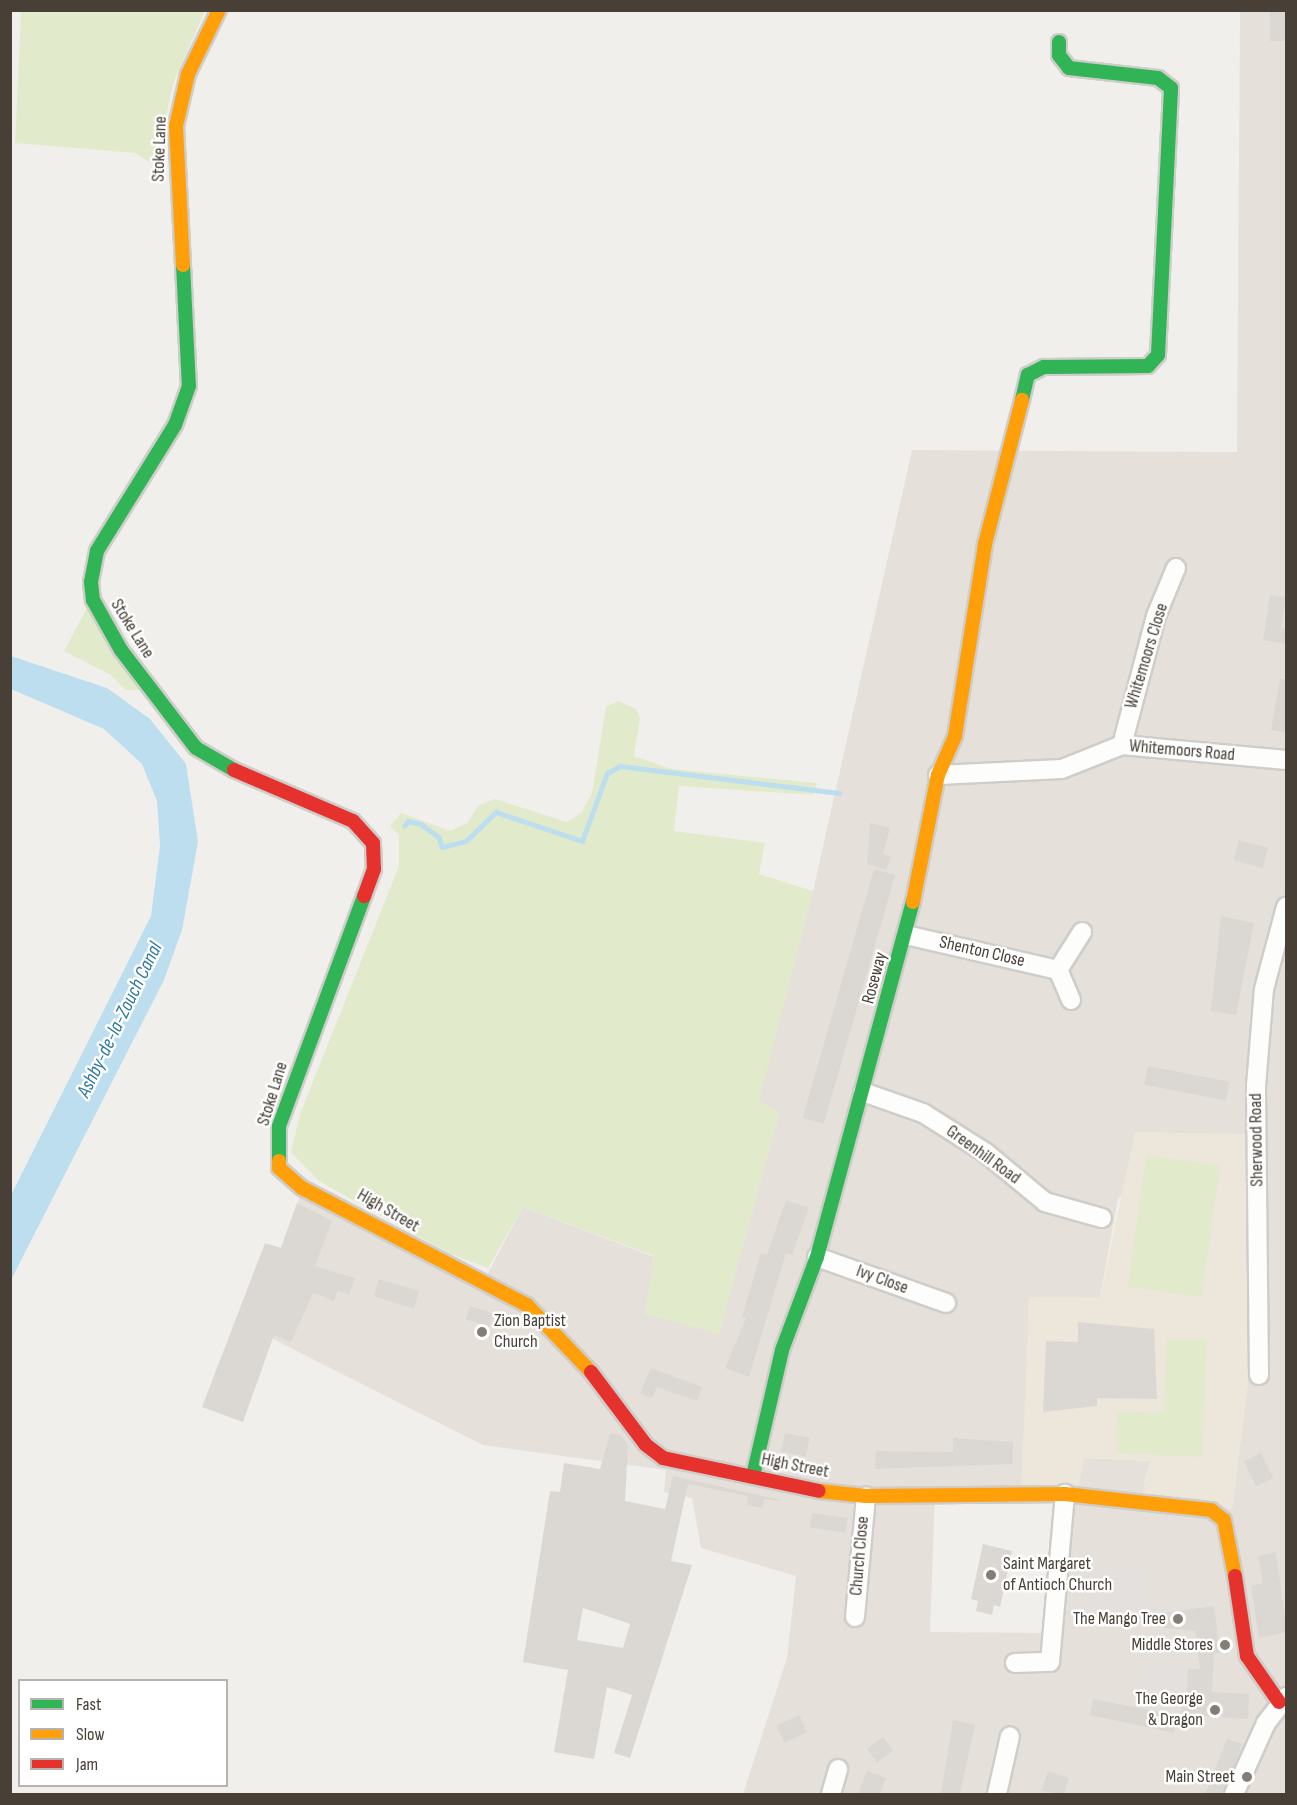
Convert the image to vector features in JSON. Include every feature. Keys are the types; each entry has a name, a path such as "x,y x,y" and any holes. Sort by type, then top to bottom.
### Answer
{"street":[{"name":"Stoke Lane","path":"219,10 188,74 176,126 189,386 175,425 97,551 91,582 93,600 121,650 196,748 227,768 353,821 368,831 373,843 374,869 289,1096 277,1155"},
{"name":"Roseway","path":"753,1476 782,1350 817,1257 906,935 938,775 956,736 985,544 1024,385 1034,368 1148,366 1158,355 1161,338 1171,88 1158,78 1069,68 1059,55 1059,42"},
{"name":"Whitemoors Close","path":"1122,745 1156,616 1176,568"},
{"name":"Whitemoors Road","path":"938,775 1006,776 1062,769 1122,745 1287,760"},
{"name":"Sherwood Road","path":"1259,1375 1256,1086 1264,989 1287,907"},
{"path":"1071,1000 1058,969 1082,932"},
{"name":"Shenton Close","path":"906,935 1058,969"},
{"name":"Greenhill Road","path":"863,1092 923,1113 986,1153 1045,1202 1102,1218"},
{"name":"High Street","path":"277,1155 279,1168 302,1188 527,1305 605,1388 655,1453 753,1476 866,1496 1065,1494 1141,1499 1220,1515 1247,1656 1283,1699"},
{"name":"Ivy Close","path":"817,1257 949,1304"},
{"path":"1015,1663 1050,1662 1065,1494"},
{"name":"Church Close","path":"855,1617 866,1496"},
{"path":"1234,1794 1283,1699"},
{"path":"997,1794 1010,1736"},
{"path":"831,1794 838,1769"}],"shaded area":[{"path":"1240,11 1286,11 1286,1794 743,1794 787,1658 796,1576 701,1548 692,1498 664,1492 666,1470 483,1445 267,1336 300,1250 284,1238 302,1191 480,1288 523,1207 654,1257 646,1314 719,1333 779,1113 758,1101 813,891 912,450 1237,452","holes":["1251,1134 1248,1382 1232,1508 1144,1482 1151,1461 1083,1458 1077,1496 1065,1494 1052,1633 930,1632 935,1493 1021,1494 1100,1298 1118,1198"]},
{"path":"1135,1132 1251,1134 1248,1382 1232,1508 1220,1515 1141,1499 1150,1461 1084,1458 1077,1496 1021,1494 1029,1297 1100,1298"},
{"path":"1083,1568 1146,1571 1144,1599 1153,1606 1214,1599 1214,1606 1163,1613 1164,1628 1080,1615"},
{"path":"1146,1660 1188,1669 1188,1682 1218,1683 1217,1704 1182,1702 1177,1716 1136,1708"}],"green space":[{"path":"21,11 205,11 174,81 164,125 164,171 135,153 15,143"},
{"path":"88,606 140,690 125,690 111,675 64,651"},
{"path":"618,701 636,709 640,718 634,756 672,769 817,783 813,795 679,786 674,831 765,843 759,874 813,891 759,1101 779,1113 719,1334 645,1314 654,1256 523,1207 488,1268 448,1253 319,1181 291,1152 300,1114 399,866 399,835 390,826 401,813 450,831 467,823 479,805 495,799 567,822 582,812 592,793 606,707"},
{"path":"1146,1155 1220,1165 1202,1297 1127,1287"},
{"path":"1167,1339 1207,1340 1202,1457 1116,1453 1117,1411 1164,1413"}],"water":[{"name":"Ashby-de-la-Zouch Canal","path":"11,656 107,688 150,719 186,764 198,842 182,930 164,980 11,1280 11,1195 151,916 160,846 157,801 142,764 104,729 11,689"}],"building":[{"path":"1270,10 1286,10 1286,41 1270,41"},
{"path":"1270,595 1286,597 1281,628 1287,629 1287,644 1263,640"},
{"path":"1280,679 1287,679 1287,733 1271,730"},
{"path":"870,823 890,828 883,854 891,856 886,870 867,864"},
{"path":"1239,840 1268,848 1263,868 1234,860"},
{"path":"874,869 895,875 824,1124 803,1118"},
{"path":"1221,916 1254,923 1236,1015 1211,1011"},
{"path":"1148,1066 1229,1082 1226,1100 1144,1085"},
{"path":"786,1200 809,1208 792,1255 786,1253 749,1377 725,1368 746,1318 742,1317 761,1253 767,1255"},
{"path":"297,1203 332,1221 315,1266 355,1278 349,1295 338,1291 334,1301 313,1293 291,1342 274,1335 243,1422 202,1407 265,1243 281,1248"},
{"path":"379,1279 419,1291 414,1308 374,1296"},
{"path":"470,1306 494,1314 489,1327 466,1319"},
{"path":"1078,1322 1154,1329 1157,1399 1097,1398 1097,1406 1043,1412 1046,1341 1078,1342"},
{"path":"651,1368 702,1387 697,1401 657,1387 652,1398 640,1393"},
{"path":"610,1433 621,1435 628,1446 625,1501 665,1509 673,1476 786,1501 764,1499 762,1508 747,1505 748,1496 688,1484 671,1561 692,1565 630,1758 614,1753 632,1695 607,1687 594,1759 554,1752 568,1670 523,1662 550,1491 560,1492 564,1463 600,1469","holes":["583,1608 630,1624 623,1648 577,1640"]},
{"path":"785,1433 810,1438 806,1456 781,1452"},
{"path":"953,1438 1013,1442 1013,1464 875,1469 876,1451 953,1452"},
{"path":"1261,1453 1273,1478 1256,1486 1244,1461"},
{"path":"812,1513 848,1518 846,1533 810,1528"},
{"name":"Saint Margaret of Antioch Church","path":"983,1544 1012,1551 1000,1607 994,1605 992,1615 976,1611 978,1601 971,1599"},
{"path":"1276,1552 1287,1632 1259,1638 1251,1586 1263,1583 1258,1556"},
{"path":"1214,1606 1220,1653 1214,1653 1212,1692 1249,1694 1248,1719 1181,1715 1181,1702 1187,1702 1188,1669 1200,1669 1195,1631 1164,1628 1163,1613"},
{"path":"1093,1699 1159,1712 1176,1721 1174,1733 1090,1715"},
{"path":"799,1715 807,1732 784,1743 776,1726"},
{"path":"953,1720 975,1725 960,1794 941,1794"},
{"path":"883,1737 893,1751 877,1763 867,1749"},
{"path":"1227,1739 1242,1744 1233,1769 1222,1794 1205,1794"},
{"path":"867,1771 886,1778 880,1794 858,1794"},
{"path":"1048,1771 1069,1778 1064,1794 1041,1791"}],"waterway":[{"path":"404,826 408,821 421,824 439,837 442,847 466,841 496,812 582,841 607,773 620,766 839,793"}],"traffic: fast":[{"path":"1022,400 1028,375 1044,367 1148,366 1158,355 1171,88 1158,78 1069,68 1059,55 1059,42"},
{"path":"183,265 189,386 175,425 97,551 91,582 93,600 121,650 196,748 234,770"},
{"path":"279,1161 279,1126 364,896"},
{"path":"753,1476 782,1350 817,1257 913,902"}],"traffic: slow":[{"path":"183,265 176,126 188,74 219,10"},
{"path":"913,902 938,775 955,736 985,544 1022,400"},
{"path":"279,1161 279,1168 302,1188 527,1305 591,1372"},
{"path":"819,1491 866,1496 1065,1494 1211,1510 1224,1520 1235,1576"}],"traffic: jam":[{"path":"234,770 353,821 373,843 374,869 364,896"},
{"path":"591,1372 646,1445 663,1458 819,1491"},
{"path":"1235,1576 1247,1656 1279,1702"}],"place":[{"name":"Zion Baptist Church","path":"482,1332"},
{"name":"Saint Margaret of Antioch Church","path":"991,1575"},
{"name":"The Mango Tree","path":"1178,1619"},
{"name":"Middle Stores","path":"1225,1645"},
{"name":"The George & Dragon","path":"1215,1710"},
{"name":"Main Street","path":"1247,1777"}]}
